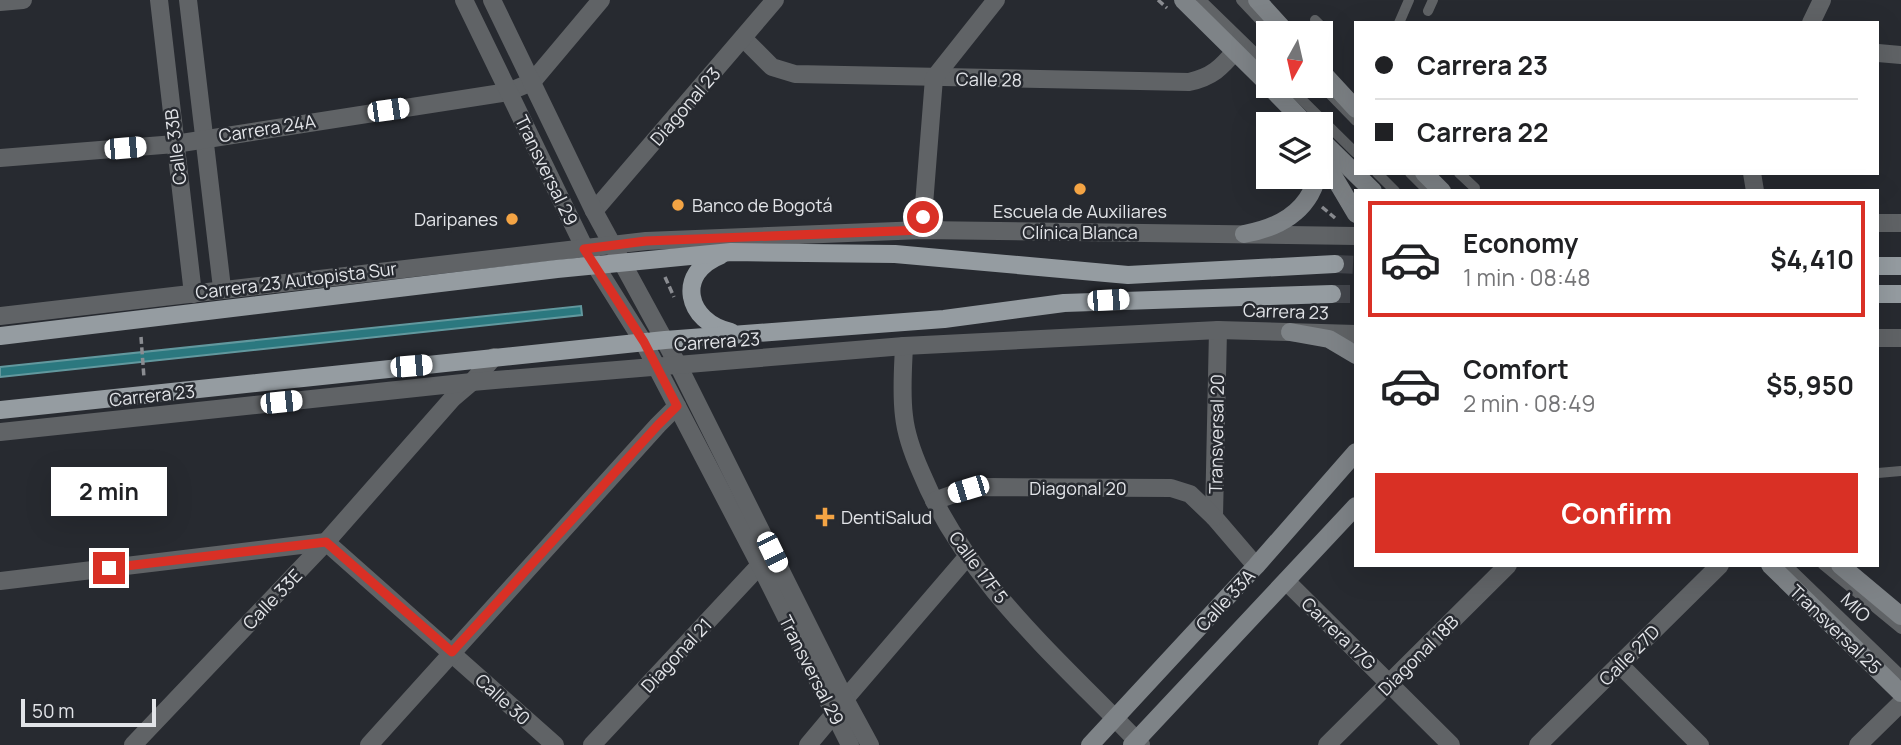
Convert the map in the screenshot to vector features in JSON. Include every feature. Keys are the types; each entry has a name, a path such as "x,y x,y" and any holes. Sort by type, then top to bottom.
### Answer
{"main road":[{"path":"1183,0 1256,72"},
{"path":"1256,0 1276,21"},
{"path":"1334,85 1354,107"},
{"path":"1280,98 1293,112"},
{"path":"1333,152 1354,172"},
{"path":"1333,175 1354,211"},
{"path":"1357,175 1371,189"},
{"path":"1426,175 1440,189"},
{"path":"1244,234 1273,227 1290,217 1310,197 1313,189"},
{"path":"731,252 700,268 693,281 691,294 695,307 707,322 736,333"},
{"path":"597,266 731,252 845,252 944,257 1128,275 1335,264"},
{"name":"Carrera 23 Autopista Sur","path":"0,336 597,266"},
{"path":"1879,266 1901,266"},
{"path":"1879,294 1901,293"},
{"name":"Carrera 23","path":"665,340 944,319 1077,302 1332,294"},
{"path":"1290,332 1329,339 1354,354"},
{"path":"0,410 665,340"},
{"name":"Calle 33A","path":"1090,745 1256,566 1354,454"},
{"name":"Calle 33A","path":"1136,743 1354,508"},
{"name":"Transversal 25","path":"1772,567 1901,693"},
{"path":"1842,567 1901,615"}],"street":[{"path":"0,2 23,0"},
{"name":"Calle 33B","path":"159,0 193,294"},
{"name":"Calle 33B","path":"188,0 222,288"},
{"name":"Transversal 29","path":"464,0 584,249 644,342 850,745"},
{"name":"Transversal 29","path":"492,0 594,211 678,365 870,745"},
{"path":"532,82 601,0"},
{"name":"Diagonal 23","path":"594,211 775,0"},
{"path":"922,230 934,78 996,0"},
{"path":"1812,21 1822,0"},
{"name":"Calle 28","path":"743,38 772,67 794,74 934,78 1189,82 1207,78 1236,50"},
{"path":"1879,52 1901,55"},
{"name":"Carrera 24A","path":"0,158 174,144 508,92 532,82"},
{"path":"1879,222 1901,223"},
{"path":"0,316 612,244 922,230 1354,236"},
{"name":"Carrera 23","path":"0,432 471,383 904,346 1218,330 1354,334"},
{"name":"Transversal 20","path":"1218,330 1214,517 1256,566"},
{"path":"1879,338 1901,338"},
{"name":"Calle 17F 5","path":"904,346 904,417 913,454 934,501 967,557 1035,635 1136,743"},
{"name":"Calle 33E","path":"133,745 326,542 452,399 471,383 494,357"},
{"path":"369,745 677,406"},
{"name":"Diagonal 20","path":"934,501 968,489 983,487 1171,488 1191,494 1214,517"},
{"path":"0,581 326,542"},
{"name":"Calle 30","path":"326,542 555,745"},
{"path":"845,699 967,557"},
{"name":"Diagonal 21","path":"592,745 760,565"},
{"name":"Diagonal 18B","path":"1327,745 1506,567"},
{"name":"Calle 27D","path":"1538,745 1718,567"},
{"name":"Carrera 17G","path":"1286,581 1451,745"},
{"path":"1619,664 1700,745"},
{"path":"1858,745 1901,703"},
{"path":"808,745 834,714"}],"lane":[{"path":"1201,0 1256,53"},
{"path":"1241,0 1261,21"},
{"path":"1400,21 1409,0"},
{"path":"1428,11 1433,0"},
{"path":"1300,98 1354,151"},
{"path":"1334,98 1354,119"},
{"path":"1379,175 1393,189"},
{"path":"1412,175 1426,189"},
{"path":"1461,175 1475,188"},
{"path":"1879,473 1901,471"},
{"name":"MIO","path":"1789,567 1901,675"},
{"name":"MIO","path":"1825,567 1901,629"}],"path":[{"path":"141,343 143,373"}],"water":[{"path":"581,306 582,315 0,377 0,367"}],"tunnel":[{"path":"1335,264 1354,265"},
{"path":"1332,294 1354,294"}],"place":[{"name":"Escuela de Auxiliares Clínica Blanca","path":"1080,189"},
{"name":"Banco de Bogotá","path":"678,205"},
{"name":"Daripanes","path":"512,219"},
{"name":"DentiSalud","path":"825,517"}],"route":[{"path":"109,568 326,542 452,652 677,406 644,342 584,249 646,241 922,230 923,217"}]}
